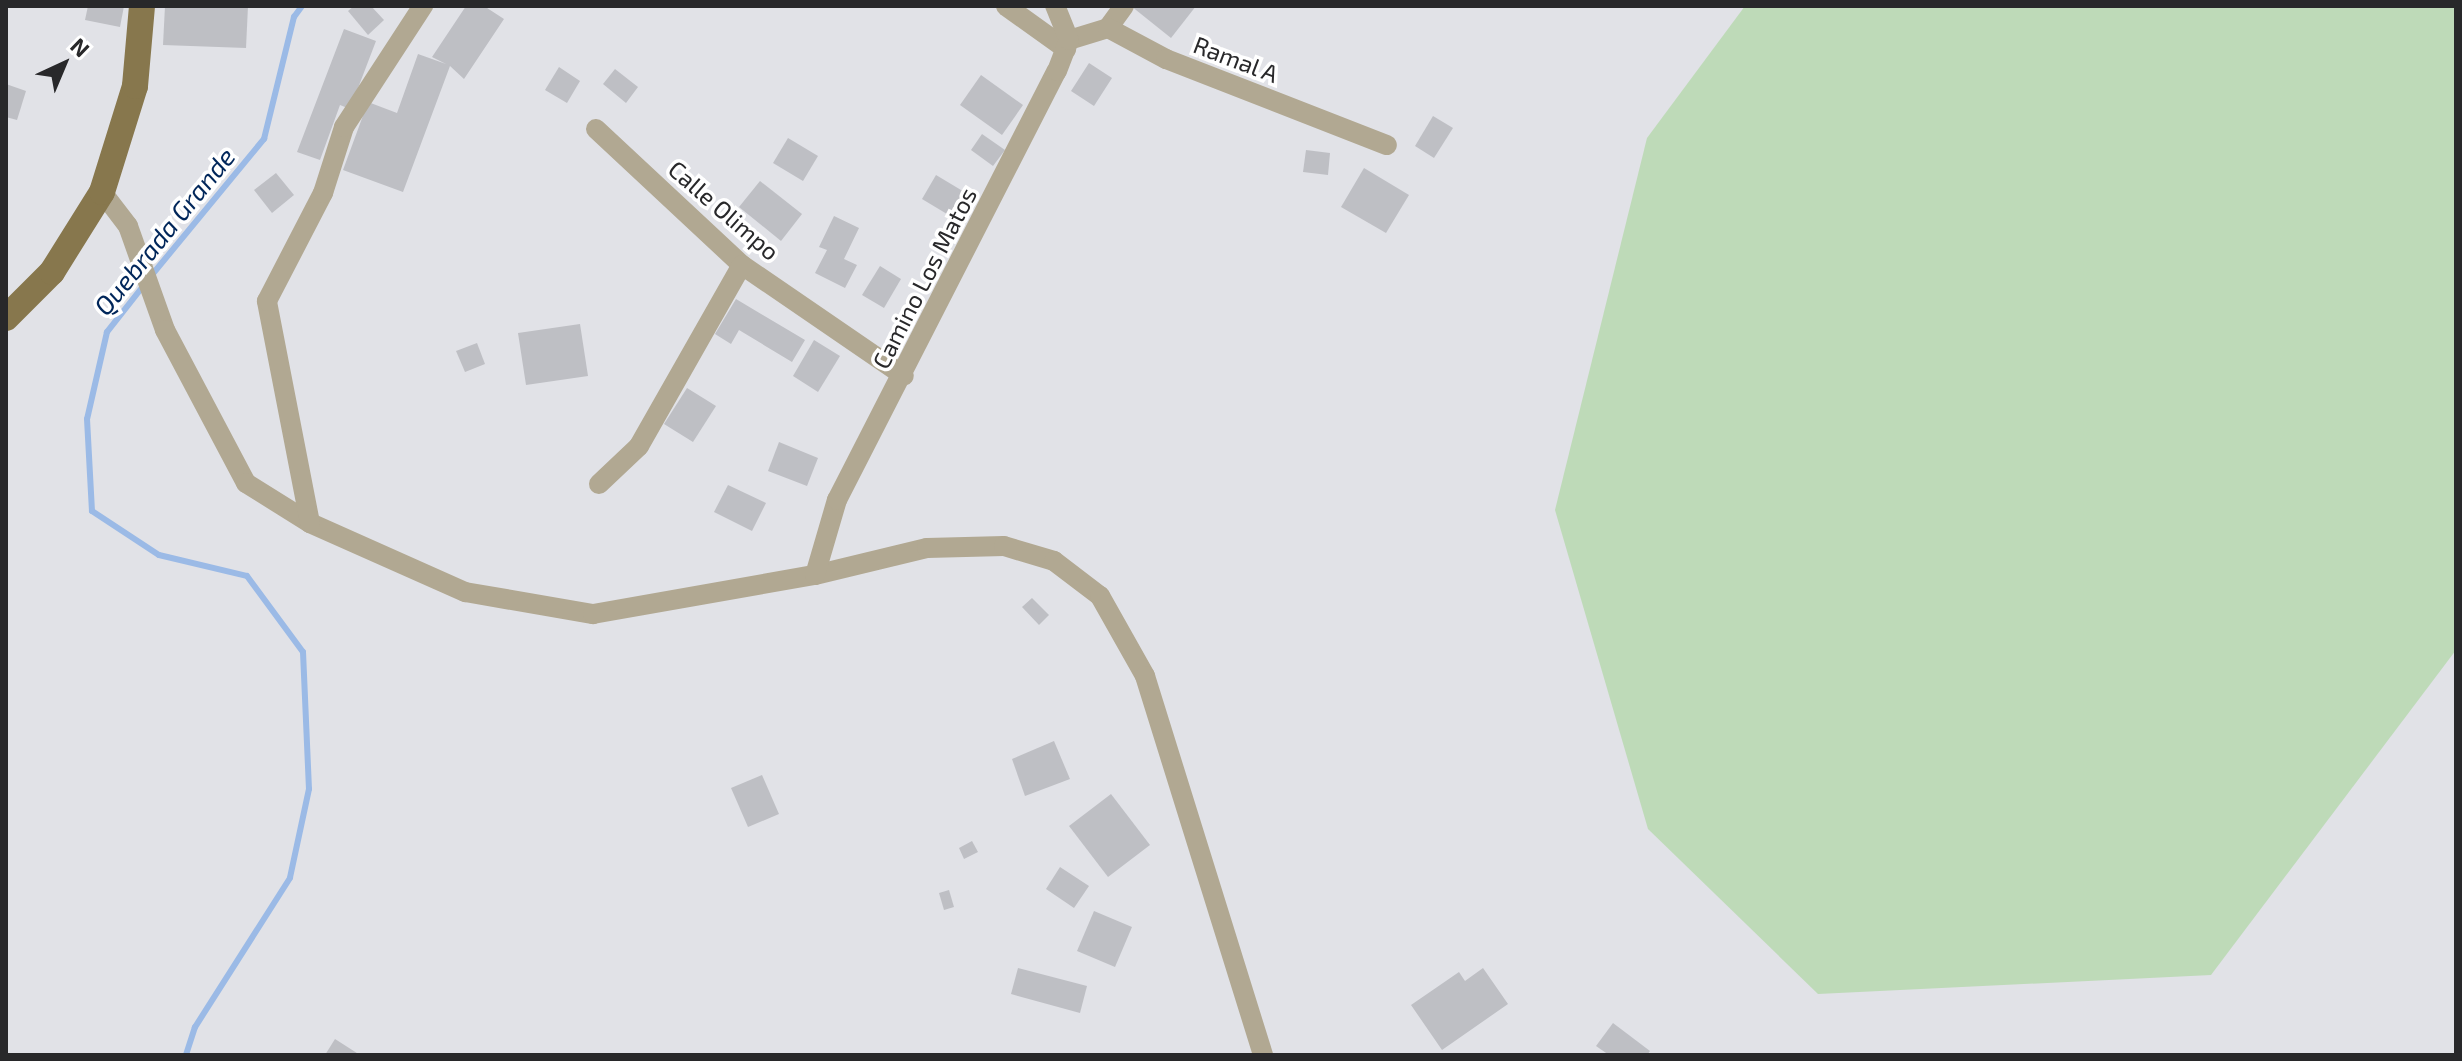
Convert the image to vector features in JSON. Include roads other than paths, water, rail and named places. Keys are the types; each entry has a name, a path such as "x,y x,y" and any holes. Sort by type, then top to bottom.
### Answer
{"main road":[{"path":"6,318 52,272 102,192 135,86 142,6"}],"street":[{"path":"310,523 267,301 323,193 344,127 423,6"},
{"path":"1006,6 1067,44"},
{"path":"1055,6 1067,44"},
{"path":"1067,44 1108,28 1124,6"},
{"name":"Ramal A","path":"1108,28 1166,59 1387,145"},
{"name":"Camino Los Matos","path":"815,575 837,500 904,376 1067,44"},
{"name":"Calle Olimpo","path":"596,129 742,265 904,376"},
{"path":"102,192 128,226 165,330 246,483 310,523 465,592 593,614 815,575 927,548 1004,546 1054,561 1100,596 1145,676 1263,1055"},
{"path":"599,484 639,446 742,265"}],"waterway":[{"name":"Quebrada Grande","path":"151,276 264,139 294,17 302,6"},
{"name":"Quebrada Grande","path":"144,285 107,332 87,419 92,511 159,555 247,576 303,652 309,789 290,878 195,1027 186,1055"}]}
